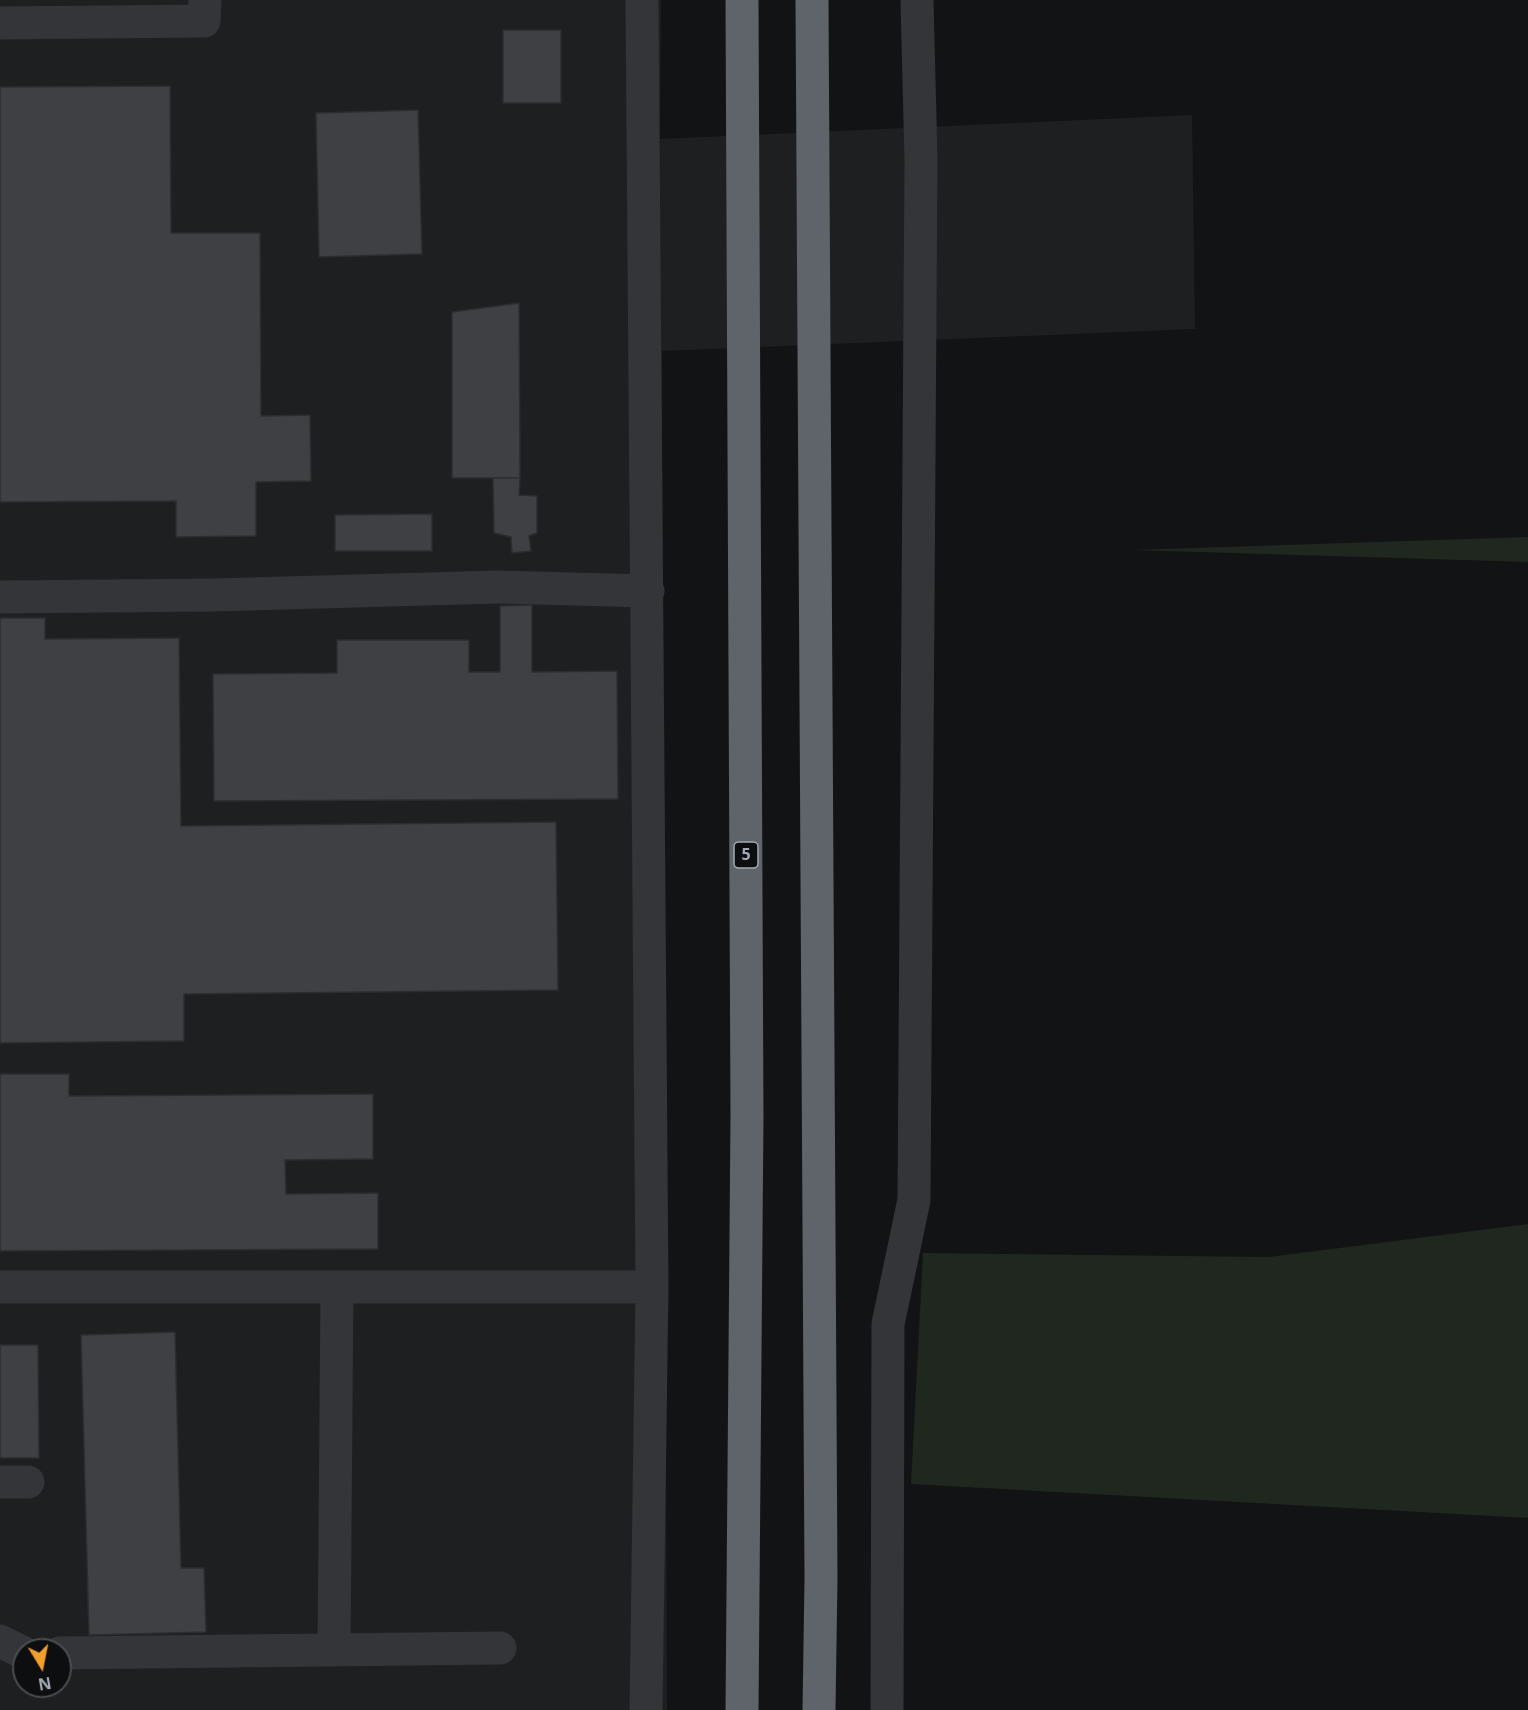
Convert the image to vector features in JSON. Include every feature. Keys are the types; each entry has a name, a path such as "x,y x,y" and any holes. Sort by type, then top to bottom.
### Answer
{"highway":[{"name":"5","path":"742,0 747,1127 742,1710"},
{"path":"812,0 821,1567 819,1710"}],"lane":[{"path":"0,23 204,21 205,0"},
{"path":"642,0 652,1287 646,1710"},
{"path":"887,1710 888,1324 914,1200 921,160 917,0"},
{"path":"0,597 214,595 498,587 648,591"},
{"path":"0,1287 652,1287"},
{"path":"334,1650 337,1287"},
{"path":"72,1653 500,1648"}],"shaded area":[{"path":"0,0 661,0 660,139 1192,115 1195,329 662,351 667,1710 0,1710"},
{"path":"1528,537 1528,562 1132,550"},
{"path":"1528,1224 1528,1518 911,1484 923,1253 1269,1257"}],"building":[{"path":"503,30 561,30 561,103 503,103"},
{"path":"170,86 171,233 260,233 261,416 310,415 311,481 256,482 256,536 176,537 176,501 0,502 0,87"},
{"path":"418,110 422,254 319,257 316,113"},
{"path":"519,303 520,478 452,478 452,312"},
{"path":"493,478 520,478 519,495 537,496 537,533 529,536 531,551 512,553 511,537 494,533"},
{"path":"432,514 432,551 335,551 335,515"},
{"path":"532,605 532,672 617,671 618,799 214,801 213,674 337,673 337,640 469,640 469,672 500,672 500,606"},
{"path":"0,618 45,618 45,639 179,638 181,826 556,822 558,990 184,994 184,1041 0,1043"},
{"path":"0,1074 69,1074 69,1096 373,1094 373,1159 285,1160 286,1194 378,1193 378,1249 0,1251"},
{"path":"175,1332 181,1568 204,1568 206,1632 89,1635 81,1335"},
{"path":"0,1345 38,1345 39,1458 0,1458"}]}
